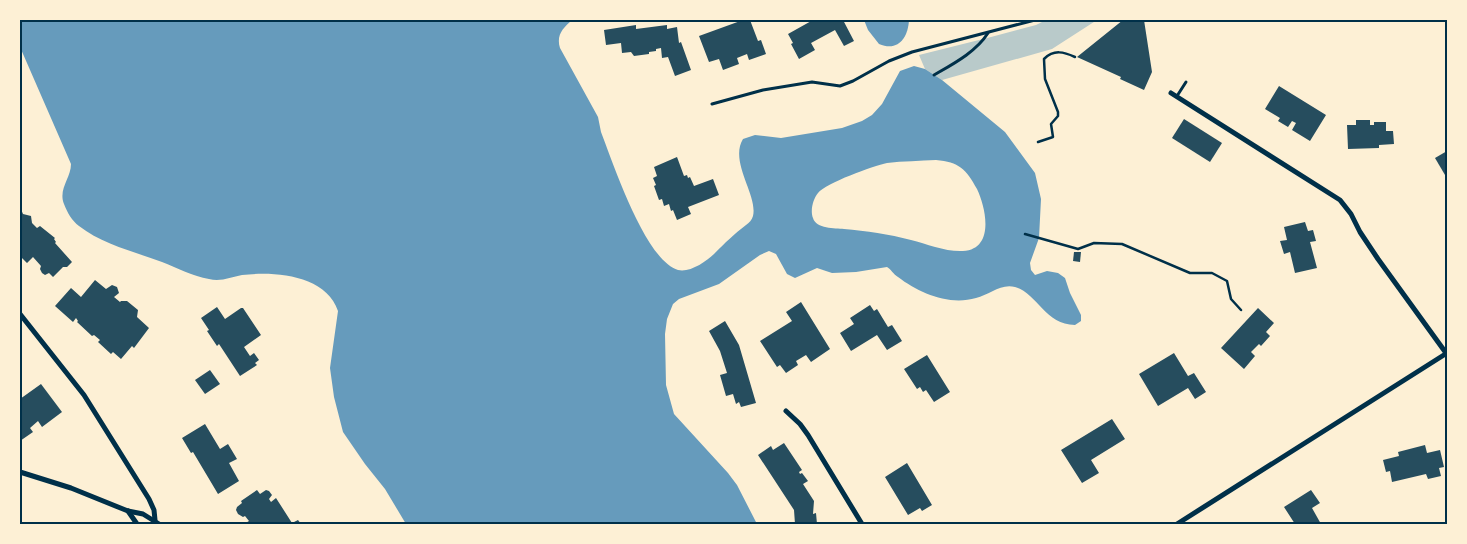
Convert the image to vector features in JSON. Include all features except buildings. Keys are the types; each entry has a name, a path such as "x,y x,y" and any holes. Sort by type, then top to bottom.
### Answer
{"street":[{"path":"1171,92 1340,200 1352,214 1360,232 1378,259 1446,353 1177,524"},
{"path":"20,314 84,395 149,499 157,522"},
{"path":"786,411 800,424 862,524"},
{"path":"20,472 71,488 128,511 143,514 157,522"},
{"path":"128,511 137,524"}],"lane":[{"path":"712,104 763,90 812,82 840,86 889,61 912,52 1035,20"},
{"path":"934,75 965,56 989,32"},
{"path":"1177,96 1186,82"}],"path":[{"path":"1038,142 1053,137 1050,124 1058,116 1045,79 1044,59 1053,52 1065,52 1076,57"},
{"path":"1025,234 1078,249 1094,243 1122,244 1190,273 1206,272 1218,275 1229,284 1231,299 1241,310"}],"shaded area":[{"path":"1046,20 1097,20 1052,49 942,80 925,69 919,55 1036,25"}],"water":[{"path":"20,20 572,20 561,32 559,39 560,48 598,117 601,132 613,165 642,230 654,249 666,262 678,270 688,270 708,259 753,217 752,198 739,158 743,139 755,135 781,138 842,128 862,121 872,115 882,104 900,71 914,66 925,69 942,80 1005,132 1035,173 1041,199 1039,238 1030,263 1031,270 1035,275 1047,271 1058,273 1065,278 1081,315 1081,321 1075,325 1065,324 1056,320 1023,290 1010,286 995,290 981,297 966,300 945,299 915,288 896,276 887,267 856,272 832,273 817,268 795,278 787,274 776,254 769,251 760,255 719,284 679,299 673,304 667,319 665,334 666,385 674,414 728,473 737,485 757,524 406,524 385,489 343,432 334,397 330,368 338,311 332,299 323,290 311,283 284,275 255,274 218,280 203,278 108,243 74,222 68,213 63,199 71,164 20,47","holes":["944,161 956,165 965,172 977,189 983,206 985,216 984,236 973,249 963,251 950,250 886,234 826,227 815,222 813,218 813,202 818,193 840,180 887,163"]},
{"path":"864,20 909,20 907,32 901,42 897,45 886,46 879,44 868,30"}]}
